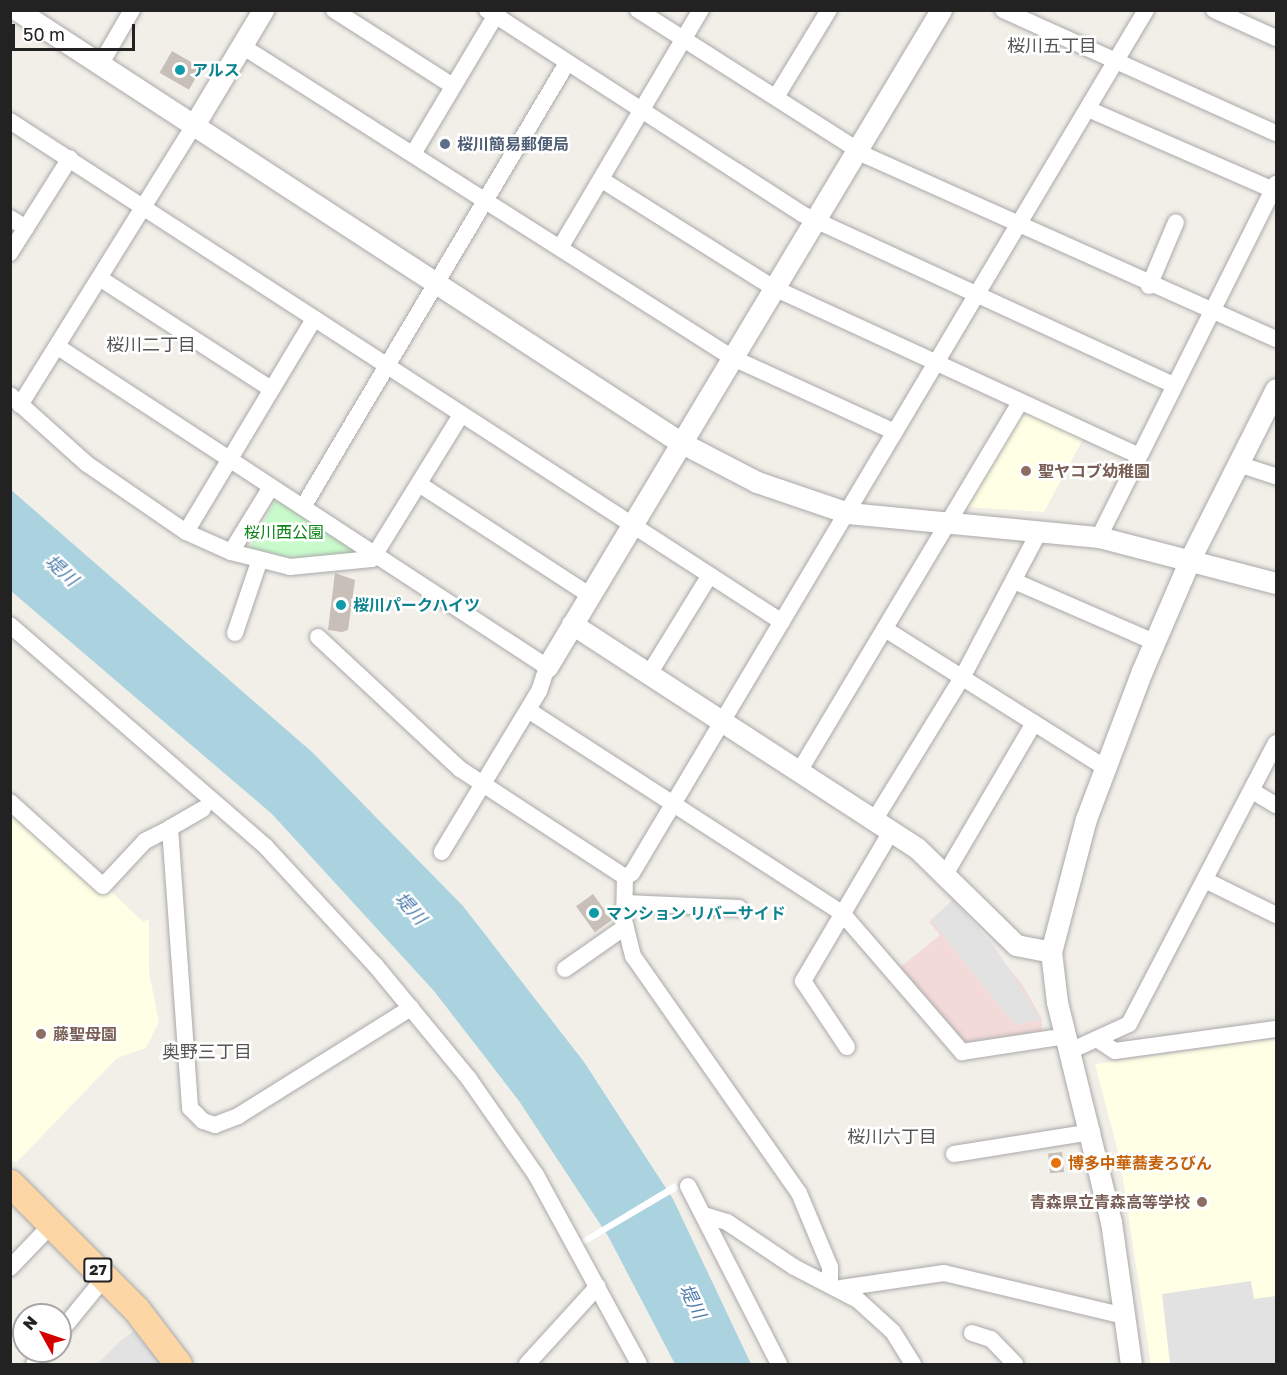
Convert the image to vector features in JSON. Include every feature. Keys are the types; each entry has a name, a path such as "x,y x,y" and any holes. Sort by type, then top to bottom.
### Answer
{"main road":[{"name":"27","path":"10,1183 105,1277 178,1365"}],"street":[{"path":"17,10 680,442 757,482 848,513 947,525 1099,537 1191,557 1276,583"},
{"path":"100,65 132,10"},
{"path":"263,10 58,347 15,400 87,464 186,531 259,562 343,566 376,556 461,415"},
{"path":"334,10 453,86"},
{"path":"638,10 856,149 1149,286 1211,314 1276,339"},
{"path":"560,248 701,10"},
{"path":"777,97 829,10"},
{"path":"442,852 528,710 547,667 630,525 941,10"},
{"path":"1003,10 1276,133"},
{"path":"835,1286 808,1207 633,956 625,927 625,877 675,803 1146,10"},
{"path":"1214,10 1276,38"},
{"path":"413,154 494,12 567,63 813,220 1174,385"},
{"path":"242,46 731,357 895,432"},
{"path":"303,507 567,63"},
{"path":"1088,109 1275,187 1138,455 1099,537"},
{"path":"10,121 782,622"},
{"path":"10,253 70,158"},
{"path":"602,180 772,287 1138,455"},
{"path":"10,218 26,228"},
{"path":"1149,286 1176,222"},
{"path":"101,279 272,389"},
{"path":"186,531 314,320"},
{"path":"58,347 547,667"},
{"path":"1131,1365 1092,1132 1068,1044 1051,952 1104,766 1191,557 1276,389"},
{"path":"800,770 1020,402"},
{"path":"1238,464 1276,476"},
{"path":"419,484 589,595"},
{"path":"231,552 272,487"},
{"path":"847,1047 802,986 843,913 883,824 1039,532"},
{"path":"235,633 259,562"},
{"path":"649,674 710,575"},
{"path":"1014,581 1154,642"},
{"path":"572,624 883,824 946,873 1016,945 1051,952"},
{"path":"10,625 266,848 411,1008 536,1175 639,1365"},
{"path":"885,629 1104,766"},
{"path":"318,637 482,784 625,877"},
{"path":"528,710 843,913 962,1052 1100,1041 1129,1024 1254,792 1276,743"},
{"path":"946,873 1034,723"},
{"path":"1254,792 1276,805"},
{"path":"10,802 103,886 145,841 203,809"},
{"path":"170,828 195,1116 214,1125 238,1116 411,1008"},
{"path":"1206,881 1276,915"},
{"path":"625,903 739,908"},
{"path":"565,969 625,927"},
{"path":"1100,1041 1115,1051 1276,1029"},
{"path":"954,1154 1092,1132"},
{"path":"688,1186 707,1216 780,1365"},
{"path":"707,1216 727,1222 835,1286 893,1332 913,1365"},
{"path":"10,1269 52,1224"},
{"path":"835,1286 945,1273 1124,1316"},
{"path":"72,1317 105,1277"},
{"path":"526,1365 598,1286"},
{"path":"972,1333 992,1340 1015,1365"}],"shaded area":[{"name":"聖ヤコブ幼稚園","path":"1024,409 1084,437 1044,512 966,507"},
{"path":"10,809 101,895 108,888 143,922 149,919 149,973 159,1022 146,1048 117,1058 16,1163 10,1157"},
{"path":"953,900 1022,984 1042,1019 1042,1031 961,1043 898,969 940,935 929,922"},
{"path":"953,900 994,946 1041,1019 1015,1025 931,920"},
{"name":"青森県立青森高等学校","path":"1276,1039 1276,1364 1151,1364 1120,1160 1095,1064"},
{"path":"1251,1281 1254,1299 1276,1296 1276,1364 1170,1364 1162,1294"},
{"path":"134,1331 161,1364 97,1364 120,1341"}],"green space":[{"name":"桜川西公園","path":"277,497 355,549 354,556 294,559 249,549"}],"water":[{"name":"堤川","path":"10,489 312,752 463,906 584,1062 673,1199 751,1364 675,1364 608,1236 519,1101 434,991 272,814 11,591"}],"pier":[{"path":"675,1183 679,1189 582,1246 579,1241"}],"building":[{"name":"アルス","path":"172,51 201,68 189,90 160,73"},
{"name":"桜川パークハイツ","path":"335,573 355,580 348,630 342,632 328,630"},
{"name":"マンション リバーサイド","path":"593,894 612,920 595,932 576,906"},
{"name":"博多中華蕎麦ろびん","path":"1062,1152 1064,1172 1050,1173 1048,1153"}],"place":[{"name":"アルス","path":"180,70"},
{"name":"桜川簡易郵便局","path":"445,144"},
{"name":"聖ヤコブ幼稚園","path":"1026,471"},
{"name":"桜川パークハイツ","path":"341,605"},
{"name":"マンション リバーサイド","path":"594,913"},
{"name":"藤聖母園","path":"41,1034"},
{"name":"博多中華蕎麦ろびん","path":"1056,1163"},
{"name":"青森県立青森高等学校","path":"1202,1202"}],"district":[{"name":"桜川五丁目","path":"1052,45"},
{"name":"桜川二丁目","path":"151,344"},
{"name":"奥野三丁目","path":"207,1051"},
{"name":"桜川六丁目","path":"892,1136"}]}
